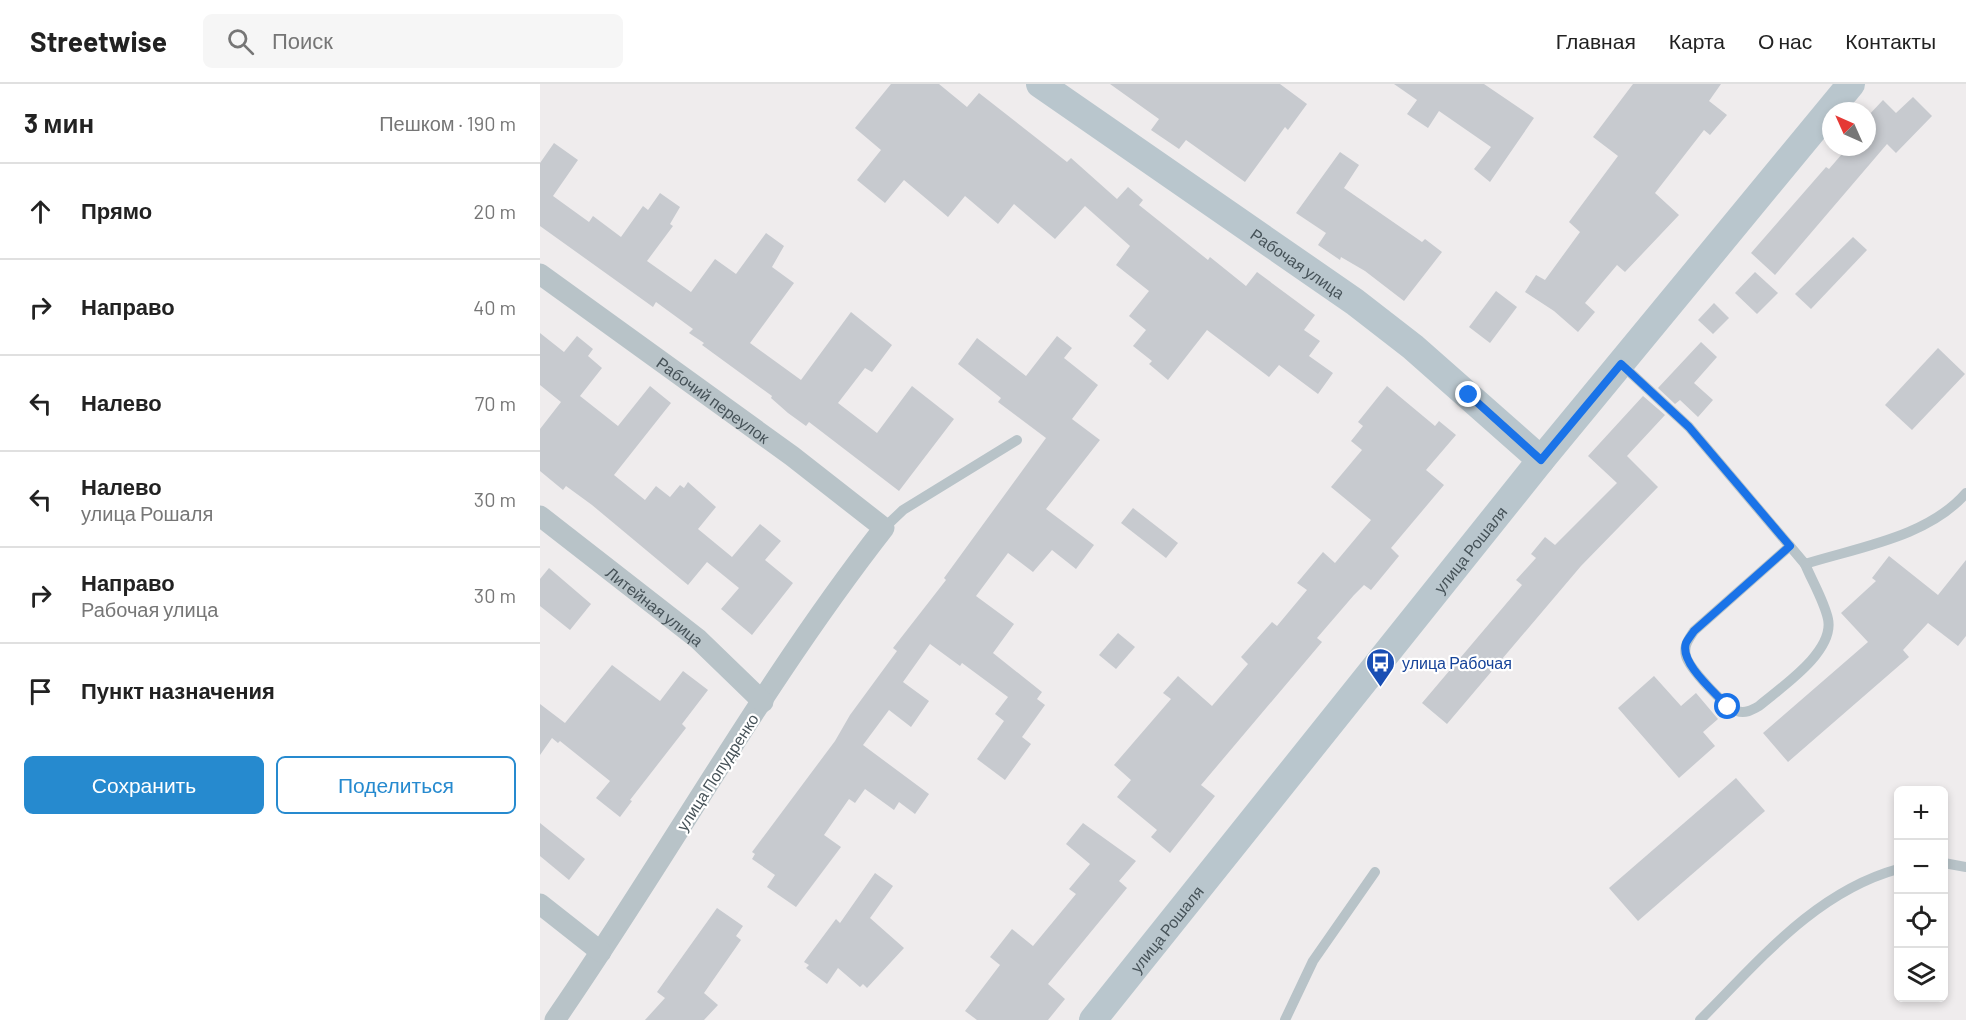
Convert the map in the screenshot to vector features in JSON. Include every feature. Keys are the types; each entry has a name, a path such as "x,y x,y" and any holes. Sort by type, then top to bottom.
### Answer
{"main road":[{"name":"Рабочая улица","path":"1040,84 1355,302 1413,347 1541,460"},
{"name":"улица Рошаля","path":"1093,1020 1541,460 1851,84"}],"street":[{"name":"Рабочий переулок","path":"540,274 792,456 884,528"},
{"name":"Литейная улица","path":"540,516 698,639 763,702"},
{"name":"улица Попудренко","path":"559,1019 763,702 884,528"},
{"path":"540,904 601,952"}],"lane":[{"path":"1621,364 1689,427 1790,546 1805,564 1828,620 1828,634 1814,658 1759,706 1749,712 1738,712 1728,707 1690,665 1685,655 1686,643 1694,631 1790,546"},
{"path":"884,528 903,510 1017,440"},
{"path":"1805,564 1911,531 1937,519 1966,493"},
{"path":"1948,864 1966,867"},
{"path":"1700,1020 1797,923 1835,896 1863,881 1894,871"},
{"path":"1285,1020 1312,961 1375,872"}],"building":[{"path":"891,84 939,84 967,107 979,93 1067,162 1071,158 1117,199 1128,187 1143,200 1139,205 1208,260 1210,257 1246,286 1257,272 1315,315 1304,330 1320,341 1309,356 1333,373 1318,394 1279,365 1269,377 1207,330 1168,380 1149,364 1152,361 1133,346 1146,330 1129,316 1149,291 1116,265 1130,246 1085,206 1055,239 1014,204 998,224 965,196 948,217 904,180 885,203 857,180 881,150 855,128"},
{"path":"1110,84 1280,84 1307,104 1288,130 1285,127 1245,182 1186,140 1179,149 1151,130 1159,119"},
{"path":"1394,84 1484,84 1534,118 1490,182 1474,169 1491,147 1439,111 1428,128 1407,114 1417,100"},
{"path":"1633,84 1721,84 1709,101 1727,115 1710,135 1704,130 1655,193 1679,215 1625,272 1617,265 1585,303 1595,312 1578,332 1554,311 1525,292 1536,275 1545,280 1580,232 1569,222 1618,156 1593,137"},
{"path":"1913,97 1932,116 1896,153 1887,144 1775,275 1751,253 1826,167 1829,169 1840,156 1876,156 1876,107 1883,100 1896,113"},
{"path":"554,143 578,160 553,196 589,222 593,216 621,237 643,206 648,210 660,193 680,207 670,224 673,226 647,261 691,292 715,259 736,274 766,233 784,246 772,267 794,283 750,343 801,380 851,312 892,345 872,372 865,368 838,403 877,433 912,386 954,419 899,491 809,422 806,426 788,413 771,398 772,396 702,345 704,343 689,333 693,329 656,302 653,307 540,226 540,163"},
{"path":"1340,152 1359,165 1344,188 1422,242 1425,239 1442,252 1404,301 1365,271 1341,257 1340,260 1318,245 1326,233 1296,213"},
{"path":"1853,237 1867,250 1811,309 1795,294"},
{"path":"1755,272 1778,293 1757,314 1735,293"},
{"path":"1496,291 1517,307 1490,343 1469,327"},
{"path":"1714,303 1729,318 1713,334 1698,320"},
{"path":"540,333 564,352 577,336 593,349 588,356 602,368 580,396 618,426 650,386 671,403 614,475 645,500 656,486 670,497 680,485 684,488 688,482 716,507 698,529 732,557 760,524 781,541 765,560 793,583 752,635 721,609 739,588 707,562 688,585 592,505 566,486 563,490 540,471 540,429 561,402 540,385"},
{"path":"1057,336 1072,348 1064,358 1098,385 1072,419 1100,440 1046,509 1094,545 1076,569 1052,550 1033,572 1008,553 976,596 1014,624 993,653 1042,692 1037,699 1045,705 1022,737 1031,744 1005,780 977,759 1004,721 995,714 1008,697 962,663 960,666 930,644 903,682 929,701 911,727 889,710 863,745 929,794 915,814 899,802 894,810 865,789 855,803 849,799 824,835 841,847 796,907 767,887 775,875 752,859 755,854 752,852 835,741 850,715 897,651 893,648 946,580 944,578 1046,438 998,402 1001,398 958,364 977,338 1026,376"},
{"path":"1701,342 1717,357 1694,383 1713,400 1698,417 1680,400 1675,404 1658,388"},
{"path":"1938,348 1965,374 1912,430 1885,405"},
{"path":"1387,386 1435,426 1439,421 1456,435 1426,470 1444,485 1391,548 1399,556 1371,590 1364,585 1354,595 1317,638 1322,642 1201,785 1215,796 1170,853 1151,837 1157,830 1117,797 1131,780 1114,765 1171,699 1163,693 1178,676 1212,706 1248,664 1241,657 1272,622 1277,626 1307,590 1297,583 1323,552 1335,563 1371,520 1331,487 1362,450 1351,441 1363,426 1358,422"},
{"path":"1643,396 1665,415 1627,456 1658,487 1581,566 1447,724 1422,703 1522,585 1516,580 1536,558 1531,554 1545,537 1555,545 1617,483 1588,456"},
{"path":"1133,508 1178,543 1166,558 1121,523"},
{"path":"1889,556 1938,595 1966,560 1966,636 1958,646 1928,623 1903,650 1909,657 1788,762 1763,733 1868,642 1841,613 1876,581 1872,578"},
{"path":"549,568 591,604 570,630 540,606 540,579"},
{"path":"1118,633 1135,647 1116,669 1099,655"},
{"path":"612,665 660,701 683,671 708,690 682,724 686,728 630,800 632,801 620,817 596,798 610,781 560,741 558,743 552,738 540,755 540,704 565,723"},
{"path":"1654,676 1681,706 1696,693 1718,719 1703,732 1715,746 1679,778 1618,708"},
{"path":"1736,778 1765,811 1638,921 1609,888"},
{"path":"540,823 585,859 569,880 540,856"},
{"path":"1083,823 1136,861 1119,881 1127,888 1048,984 1065,999 1048,1020 977,1020 965,1011 1000,965 990,957 1012,929 1033,946 1076,894 1069,889 1090,864 1066,844"},
{"path":"875,873 893,886 870,918 904,948 867,988 863,984 860,987 838,968 827,984 806,968 809,965 804,962 836,919 840,923"},
{"path":"717,908 743,926 736,936 741,940 704,993 718,1005 704,1020 645,1020 665,998 657,992"}],"place":[{"name":"улица Рабочая","path":"1381,688"}],"route":[{"path":"1469,395 1541,460 1621,364 1689,427 1790,546 1694,631 1686,643 1685,655 1690,665 1728,707"}]}
